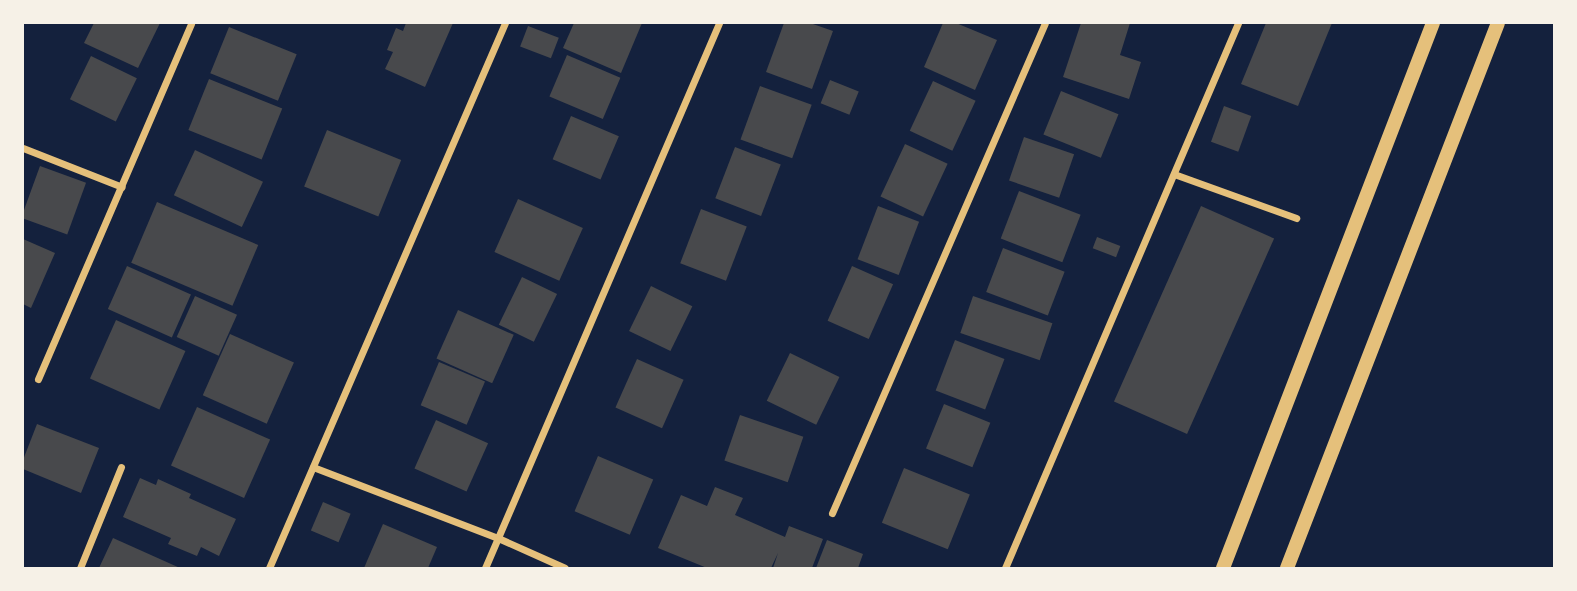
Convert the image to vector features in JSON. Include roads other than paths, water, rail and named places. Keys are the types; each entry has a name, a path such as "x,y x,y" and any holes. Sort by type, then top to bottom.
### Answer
{"main road":[{"path":"1223,568 1433,23"},
{"path":"1287,568 1498,23"}],"street":[{"path":"38,379 191,23"},
{"path":"269,568 505,23"},
{"path":"485,568 719,23"},
{"path":"832,513 1045,23"},
{"path":"1005,568 1237,23"},
{"path":"23,148 122,187"},
{"path":"1174,174 1296,218"},
{"path":"80,568 121,467"},
{"path":"313,467 498,538 565,568"}]}
